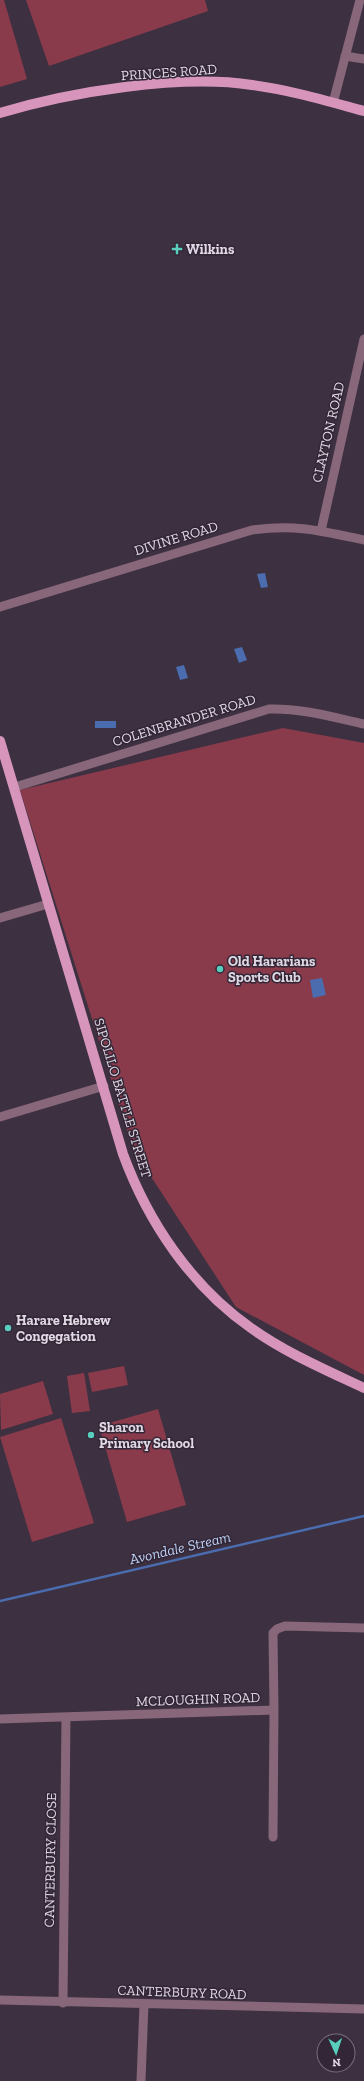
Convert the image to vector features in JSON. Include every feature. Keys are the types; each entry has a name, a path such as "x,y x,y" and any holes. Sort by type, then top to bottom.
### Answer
{"main road":[{"name":"PRINCES ROAD","path":"0,113 74,95 150,85 201,82 252,84 364,110"},
{"name":"SIPOLILO BATTLE STREET","path":"0,741 15,787 48,904 104,1086 123,1154 133,1182 149,1214 188,1270 227,1310 251,1328 302,1358 364,1388"}],"street":[{"path":"333,103 353,20 361,1"},
{"path":"345,56 364,59"},
{"name":"CLAYTON ROAD","path":"321,531 363,343"},
{"name":"DIVINE ROAD","path":"0,606 252,530 300,527 364,540"},
{"name":"COLENBRANDER ROAD","path":"15,787 269,709 286,708 364,724"},
{"path":"0,918 48,904"},
{"path":"0,1117 104,1086"},
{"name":"MCLOUGHIN ROAD","path":"0,1719 274,1710 273,1633 277,1628 285,1626 364,1628"},
{"path":"273,1837 274,1710"},
{"name":"CANTERBURY CLOSE","path":"63,2003 66,1717"},
{"name":"CANTERBURY ROAD","path":"0,2000 63,2003 364,2009"},
{"path":"142,2081 144,2004"}],"shaded area":[{"path":"0,0 4,0 27,79 0,87"},
{"path":"26,0 205,0 208,11 49,66"},
{"name":"Old Hararians Sports Club","path":"283,728 364,743 364,1375 236,1307 133,1149 20,790"},
{"path":"124,1366 128,1385 92,1392 88,1373"},
{"path":"84,1373 90,1411 72,1413 67,1376"},
{"path":"43,1381 53,1414 1,1430 0,1394"},
{"path":"158,1409 186,1505 127,1522 99,1426"},
{"path":"61,1418 94,1523 32,1542 0,1437"}],"water":[{"path":"265,573 268,587 261,588 257,574"},
{"path":"242,647 247,660 239,663 234,649"},
{"path":"184,665 188,678 180,680 176,667"},
{"path":"95,721 116,721 116,728 95,728"},
{"path":"322,978 326,995 313,998 310,980"}],"waterway":[{"name":"Avondale Stream","path":"0,1601 364,1516"}],"place":[{"name":"Wilkins","path":"177,249"},
{"name":"Old Hararians Sports Club","path":"220,969"},
{"name":"Harare Hebrew Congegation","path":"8,1328"},
{"name":"Sharon Primary School","path":"91,1435"}]}
